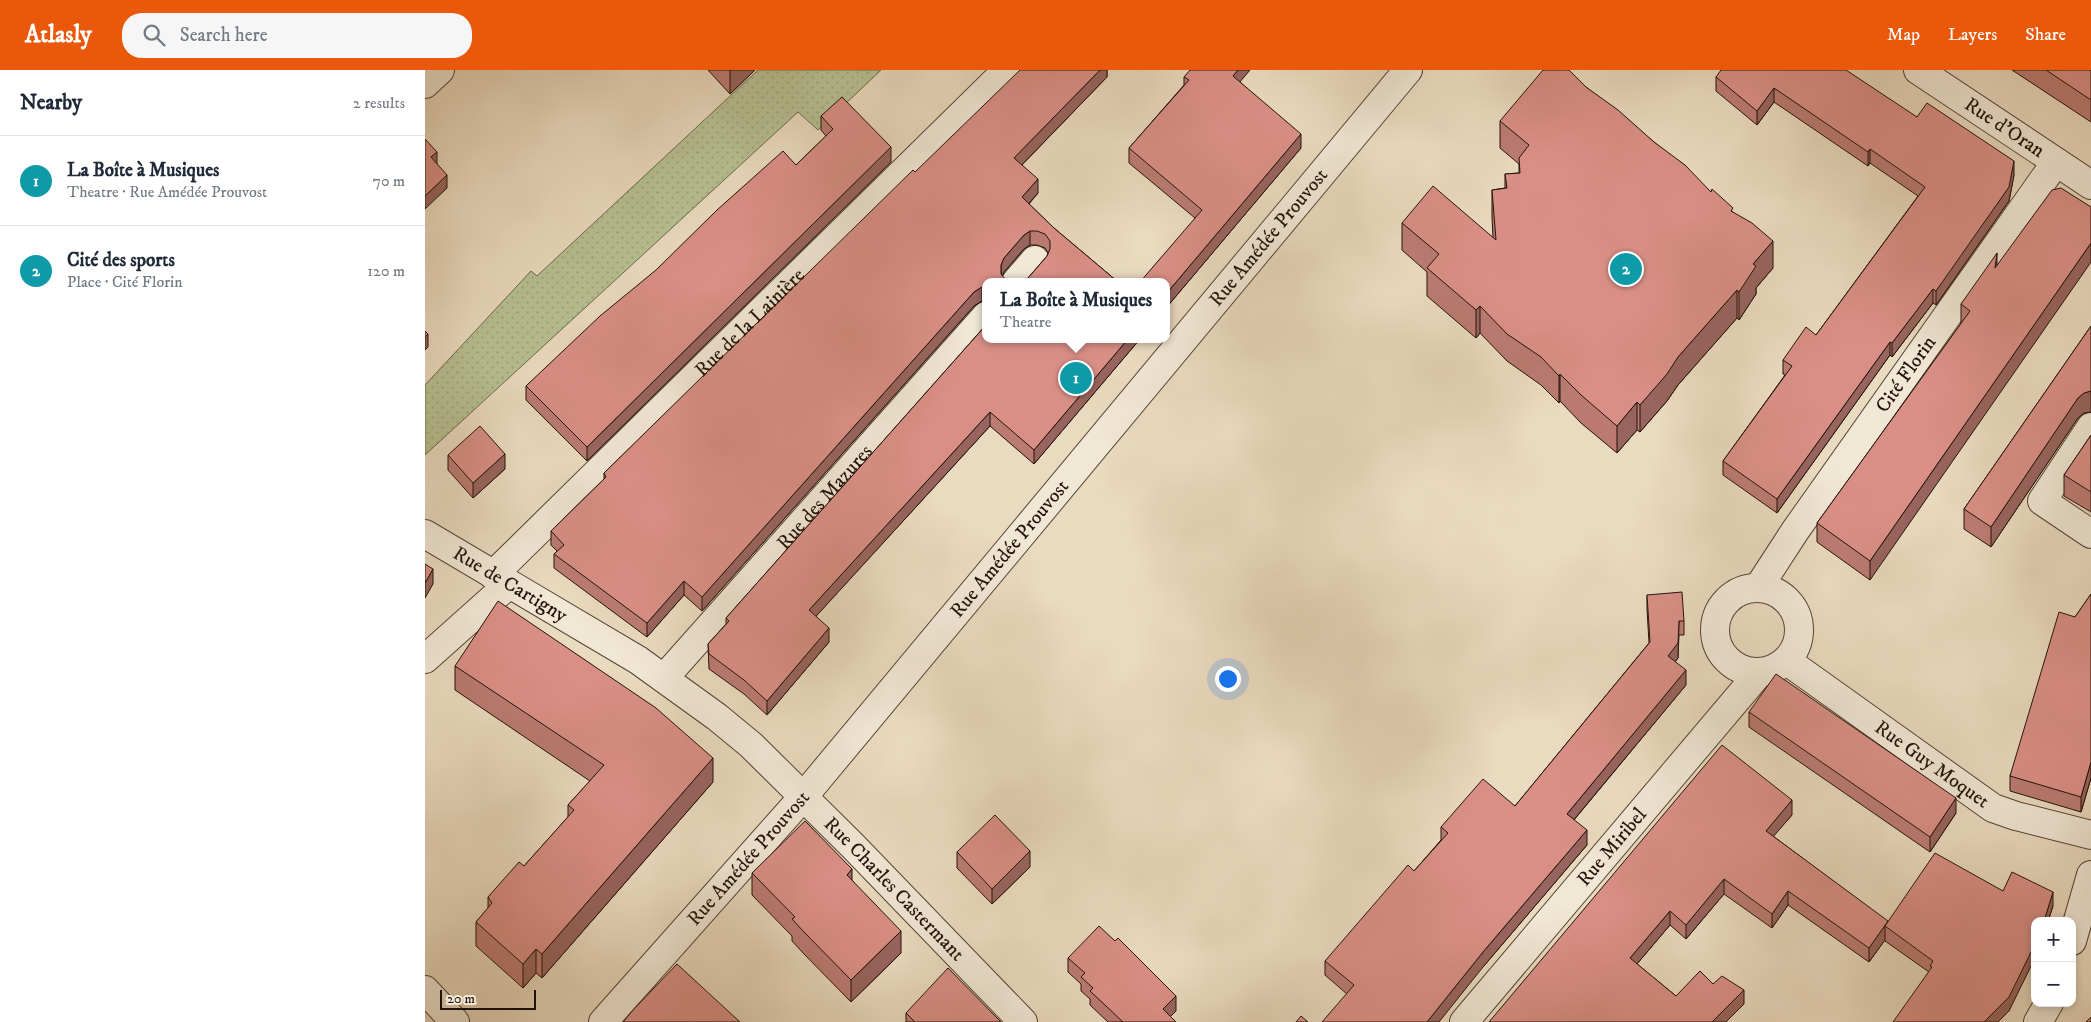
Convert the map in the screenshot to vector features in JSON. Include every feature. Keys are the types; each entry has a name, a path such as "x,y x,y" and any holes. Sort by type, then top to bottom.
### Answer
{"street":[{"path":"425,84 440,70"},
{"name":"Rue de la Lainière","path":"425,659 501,579 1007,70"},
{"name":"Rue Amédée Prouvost","path":"603,1022 803,797 1408,70"},
{"name":"Rue d'Oran","path":"1918,70 2091,185"},
{"name":"Cité Florin","path":"1758,588 1801,522 2056,162"},
{"path":"1019,278 1035,260"},
{"name":"Rue des Mazures","path":"664,678 982,320"},
{"path":"2091,427 2042,501 2091,534"},
{"name":"Rue de Cartigny","path":"425,534 596,634"},
{"path":"1759,673 1740,669 1725,658 1719,649 1715,630 1719,611 1731,596 1739,591 1758,588 1779,594 1794,608 1800,629 1799,639 1787,661"},
{"name":"Rue Charles Castermant","path":"596,634 664,678 751,745 1023,1022"},
{"name":"Rue Miribel","path":"1464,1022 1759,673 1769,671 1787,661"},
{"name":"Rue Guy Moquet","path":"1787,661 1993,808 2016,816 2091,835"},
{"path":"2076,927 2091,875"},
{"path":"425,990 455,1022"},
{"path":"2038,1022 2047,1007"}],"green space":[{"path":"758,70 881,70 818,130 798,112 425,455 425,385 531,271 537,276"}],"building":[{"path":"1020,70 1100,70 1014,158 1038,179 1022,197 1054,228 1113,278 1028,278 1047,256 1050,249 1050,241 1045,234 1037,231 1030,231 1024,235 1004,258 1001,265 1001,274 1004,278 982,278 982,287 974,292 702,597 684,581 647,623 554,554 564,545 551,531 606,477 604,473 913,170 915,172"},
{"path":"1190,70 1238,70 1233,76 1301,134 1170,289 1170,278 1143,278 1202,210 1129,148 1189,80 1184,77"},
{"path":"1543,70 1569,70 1586,87 1618,110 1654,142 1685,165 1711,192 1712,189 1733,208 1731,211 1752,223 1773,241 1753,264 1756,266 1739,292 1737,290 1678,357 1667,374 1640,405 1637,402 1617,426 1560,374 1559,376 1541,357 1507,334 1480,306 1476,310 1427,268 1439,254 1402,223 1433,186 1496,240 1492,190 1507,188 1505,174 1520,173 1519,158 1529,145 1500,121"},
{"path":"1721,70 1846,70 1917,117 1927,103 2014,161 2009,187 1936,291 1933,289 1892,343 1890,342 1777,499 1723,461 1792,366 1783,360 1806,327 1816,335 1925,187 1870,149 1868,152 1774,88 1757,111 1716,77"},
{"path":"2046,70 2091,70 2091,100"},
{"path":"842,97 891,147 587,447 526,386 600,316 656,270 717,210 783,151 796,165 833,129 821,116"},
{"path":"425,139 437,152 431,157 447,175 425,196"},
{"path":"2061,188 2091,207 2091,243 1870,561 1817,523 1970,311 1961,304 1997,253 1995,268 2052,190"},
{"path":"2091,326 2091,391 2084,393 2078,398 1991,527 1964,509"},
{"path":"982,330 982,343 1125,343 1034,450 990,412 809,610 829,628 767,701 744,680 709,654 708,644 729,621 726,618"},
{"path":"480,426 505,454 473,483 448,455"},
{"path":"2091,435 2091,492 2064,475"},
{"path":"425,564 433,569 425,583"},
{"path":"1682,592 1684,621 1679,621 1678,643 1668,656 1686,670 1567,814 1587,830 1483,952 1427,1022 1322,1022 1354,985 1325,961 1408,865 1414,871 1448,833 1441,827 1483,779 1515,806 1650,642 1647,595"},
{"path":"2091,594 2091,762 2081,797 2010,776 2059,612 2075,617"},
{"path":"498,601 656,708 713,758 542,954 536,949 523,964 476,922 492,903 488,897 519,862 524,866 574,810 568,805 604,765 455,666"},
{"path":"1776,674 1956,798 1930,837 1749,712"},
{"path":"1722,745 1792,800 1766,831 1888,921 1869,948 1788,891 1772,914 1724,879 1686,925 1670,911 1630,958 1676,996 1700,971 1713,984 1722,976 1744,990 1712,1022 1489,1022"},
{"path":"995,815 1030,851 992,889 957,852"},
{"path":"805,821 852,869 847,875 901,931 851,980 804,932 792,919 795,917 752,873"},
{"path":"1935,853 2003,891 2012,872 2053,892 2045,917 2031,917 2031,952 2009,997 1984,1022 1893,1022 1932,967 1930,966 1933,961 1885,926"},
{"path":"1099,926 1115,941 1118,938 1176,996 1163,1009 1176,1022 1123,1022 1090,991 1093,988 1081,977 1085,973 1068,958"},
{"path":"677,964 740,1022 623,1022"},
{"path":"948,968 1001,1022 915,1022 906,1013"},
{"path":"1301,1016 1308,1022 1296,1022"}],"place":[{"name":"Cité des sports","path":"1626,269"},
{"name":"La Boîte à Musiques","path":"1076,378"}]}
